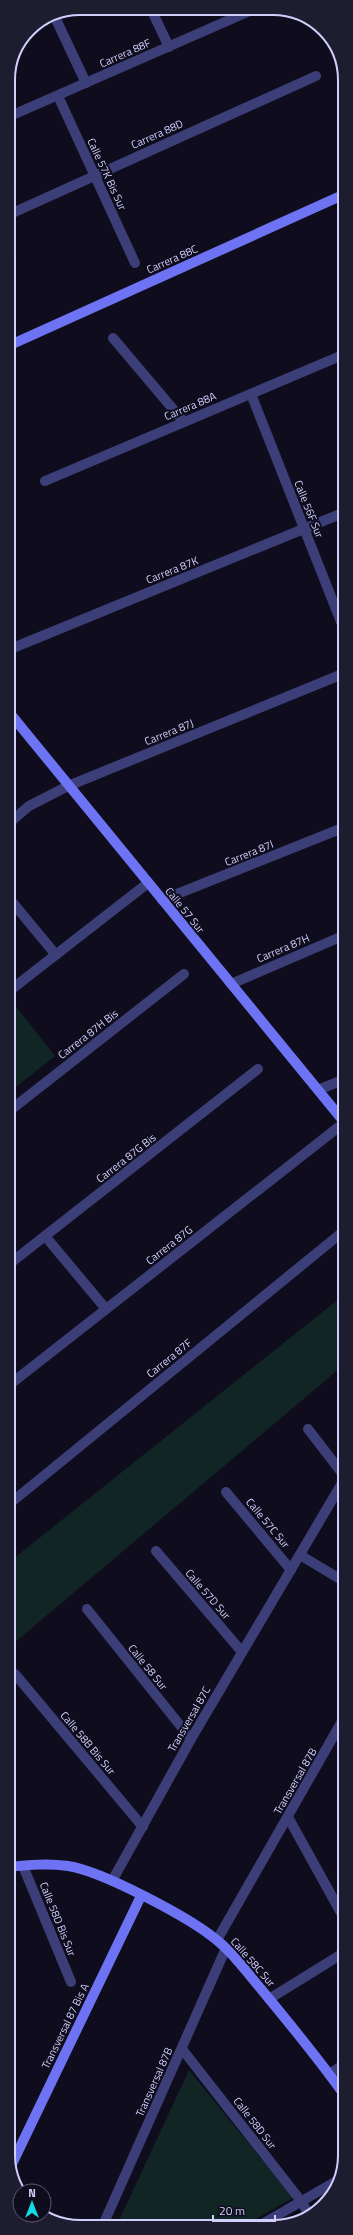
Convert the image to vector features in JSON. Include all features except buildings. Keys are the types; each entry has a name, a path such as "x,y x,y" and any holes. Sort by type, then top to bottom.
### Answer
{"street":[{"path":"154,15 168,47"},
{"name":"Carrera 88F","path":"15,114 241,15"},
{"path":"56,20 86,83"},
{"name":"Carrera 88D","path":"15,211 316,76"},
{"name":"Calle 57K Bis Sur","path":"58,96 135,263"},
{"name":"Carrera 88C","path":"15,343 338,197"},
{"path":"113,338 184,422"},
{"name":"Carrera 88A","path":"45,481 338,357"},
{"name":"Calle 56F Sur","path":"251,394 338,614"},
{"name":"Carrera 87K","path":"15,647 338,515"},
{"name":"Carrera 87J","path":"15,818 29,806 68,786 338,676"},
{"name":"Calle 57 Sur","path":"15,720 338,1114"},
{"name":"Carrera 87I","path":"162,900 338,830"},
{"path":"15,987 148,883"},
{"path":"15,905 56,955"},
{"name":"Carrera 87H","path":"231,984 338,938"},
{"name":"Carrera 87H Bis","path":"15,1107 184,974"},
{"name":"Carrera 87G Bis","path":"15,1260 258,1069"},
{"path":"318,1090 338,1082"},
{"name":"Carrera 87G","path":"15,1380 338,1128"},
{"path":"45,1236 106,1309"},
{"name":"Carrera 87F","path":"15,1499 338,1236"},
{"path":"308,1429 338,1469"},
{"name":"Transversal 87C","path":"112,1881 191,1739 338,1490"},
{"name":"Calle 57C Sur","path":"226,1492 291,1570"},
{"name":"Calle 57D Sur","path":"156,1551 242,1652"},
{"name":"Calle 57C Sur","path":"300,1555 338,1578"},
{"name":"Calle 58 Sur","path":"87,1609 191,1739"},
{"name":"Calle 58B Bis Sur","path":"15,1674 142,1827"},
{"name":"Transversal 87B","path":"217,1940 338,1728"},
{"path":"288,1816 338,1907"},
{"path":"15,1867 51,1864 70,1866 112,1881"},
{"name":"Calle 58D Bis Sur","path":"23,1866 71,1982"},
{"name":"Calle 58C Sur","path":"112,1881 188,1920 226,1948 269,1999 338,2086"},
{"name":"Transversal 87 Bis A","path":"15,2156 141,1896"},
{"name":"Transversal 87B","path":"105,2220 226,1948"},
{"path":"269,1999 338,1956"},
{"name":"Calle 58D Sur","path":"182,2049 301,2201 307,2211"},
{"path":"329,2074 338,2068"},
{"path":"269,2220 331,2184"}],"green space":[{"path":"15,1006 55,1056 15,1087"},
{"path":"338,1300 338,1370 15,1642 15,1557"},
{"path":"189,2070 293,2198 254,2220 119,2220"}]}
